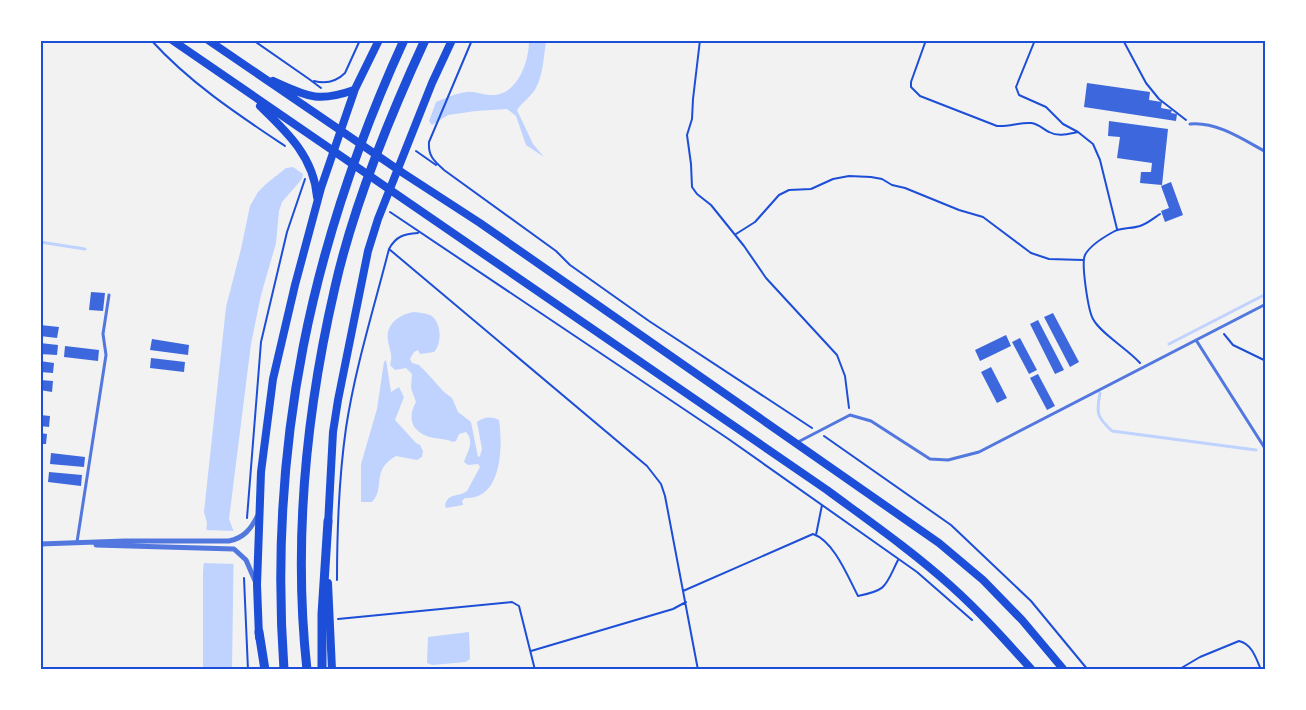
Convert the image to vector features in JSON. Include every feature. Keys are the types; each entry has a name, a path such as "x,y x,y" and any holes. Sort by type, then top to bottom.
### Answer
{"highway":[{"path":"284,669 280,587 283,491 292,403 306,327 323,257 345,186 369,120 404,40"},
{"path":"307,669 300,552 304,474 311,413 335,286 359,204 402,91 425,40"},
{"path":"322,669 322,614 328,521"},
{"path":"258,632 265,669"}],"main road":[{"path":"172,40 827,490 909,550 961,595 1032,669"},
{"path":"208,40 340,131 489,229 939,543 983,580 1022,620 1064,669"},
{"path":"260,669 256,585 259,514 261,472 273,379 317,201 354,90 379,40"},
{"path":"332,669 328,609 328,521 338,400 368,251 432,84 452,40"},
{"path":"255,73 310,98 329,98 354,90"},
{"path":"244,90 288,132 305,156 316,182 317,201"}],"street":[{"path":"40,544 229,541 237,539 252,528 259,514"},
{"path":"76,544 225,548 239,552 245,559 256,585"}],"lane":[{"path":"1190,124 1200,123 1221,130 1266,152"},
{"path":"76,544 106,355 103,334 109,295"},
{"path":"795,443 850,415 871,421 930,459 948,460 979,452 1266,304"},
{"path":"1196,340 1266,450"}],"path":[{"path":"151,40 169,60 210,96 285,147"},
{"path":"253,40 309,79 324,83 340,78 345,73 360,40"},
{"path":"472,40 429,142 428,152 432,159 556,251 579,271 650,321 818,432 951,525 1031,602 1088,669"},
{"path":"700,40 692,119 687,135 692,188 711,205 766,278 837,355 845,376 850,415"},
{"path":"926,40 911,82 911,87 920,96 990,121 997,126 1030,123 1042,127 1051,134 1078,132"},
{"path":"1035,40 1016,87 1019,95 1046,107 1063,124 1093,144 1097,151 1117,229"},
{"path":"1123,40 1146,83 1159,99 1190,124"},
{"path":"735,235 755,222 779,195 789,190 811,189 833,179 849,176 870,177 882,179 892,185 983,217 1031,253 1049,259 1083,260"},
{"path":"246,533 261,342 287,232 305,179"},
{"path":"383,208 717,431 917,572 973,621"},
{"path":"1144,368 1093,319 1088,302 1083,260 1093,247 1117,229 1140,226 1160,214"},
{"path":"337,586 340,499 346,428 359,367 389,249 394,240 400,236 420,233"},
{"path":"389,249 647,466 661,484 698,669"},
{"path":"1219,328 1233,345 1266,361"},
{"path":"816,535 822,505"},
{"path":"684,591 807,536 816,535"},
{"path":"816,535 838,557 858,596 875,593 885,587 898,559"},
{"path":"245,559 248,669"},
{"path":"338,629 338,619 512,602 519,606 535,669"},
{"path":"531,651 674,609 686,602"},
{"path":"1178,669 1239,641 1250,647 1261,669"}],"water":[{"path":"529,41 546,41 543,65 536,88 517,110 533,144 544,157 526,145 516,116 507,109 448,115 432,125 429,121 436,102 463,93 499,94 514,84 524,68"},
{"path":"293,167 303,174 302,179 282,202 279,211 276,243 261,295 251,344 229,519 234,532 232,669 203,670 203,572 207,523 204,512 226,307 250,206 266,184 286,168"},
{"path":"414,312 427,314 434,318 440,336 434,352 420,354 418,350 410,359 452,398 458,412 471,422 478,457 482,449 477,422 488,418 499,420 500,457 493,481 477,496 465,498 462,501 463,505 446,508 445,505 449,498 467,491 480,467 478,464 468,465 464,462 469,447 469,436 466,432 459,434 453,442 427,436 416,430 412,420 416,402 411,388 412,374 406,368 395,370 390,365 388,335 391,325 404,315"},
{"path":"386,360 391,392 399,387 404,397 395,420 420,445 423,451 422,457 417,460 396,456 383,468 376,497 372,502 361,502 361,464 377,409"},
{"path":"469,632 470,659 466,662 432,665 427,663 428,637"}],"pier":[{"path":"203,530 237,531 237,564 201,563"}],"building":[{"path":"1087,83 1150,92 1149,100 1162,102 1161,108 1172,110 1171,113 1177,114 1176,121 1084,107"},
{"path":"1109,121 1168,129 1162,185 1140,183 1141,172 1151,172 1152,163 1117,158 1120,137 1108,136"},
{"path":"1171,182 1183,215 1165,222 1161,211 1169,208 1161,186"},
{"path":"91,292 105,293 103,311 89,310"},
{"path":"1053,313 1079,362 1070,367 1044,317"},
{"path":"1038,320 1064,370 1055,374 1030,324"},
{"path":"40,325 59,327 57,338 40,336"},
{"path":"1006,335 1011,346 980,361 975,350"},
{"path":"1020,338 1037,370 1029,374 1012,342"},
{"path":"152,339 189,345 188,355 150,350"},
{"path":"40,343 58,345 57,355 40,354"},
{"path":"65,346 99,350 98,361 64,357"},
{"path":"151,358 185,362 184,372 150,368"},
{"path":"40,361 54,363 53,373 40,372"},
{"path":"991,367 1007,398 997,403 981,372"},
{"path":"1038,374 1055,406 1047,410 1030,378"},
{"path":"40,380 53,381 52,392 40,390"},
{"path":"40,415 50,416 49,427 40,426"},
{"path":"40,433 47,434 46,444 40,444"},
{"path":"51,453 85,457 84,467 50,464"},
{"path":"49,472 82,475 81,486 48,482"}],"waterway":[{"path":"40,242 85,249"},
{"path":"1169,344 1266,294"},
{"path":"1100,393 1099,415 1112,431 1256,450"}]}
